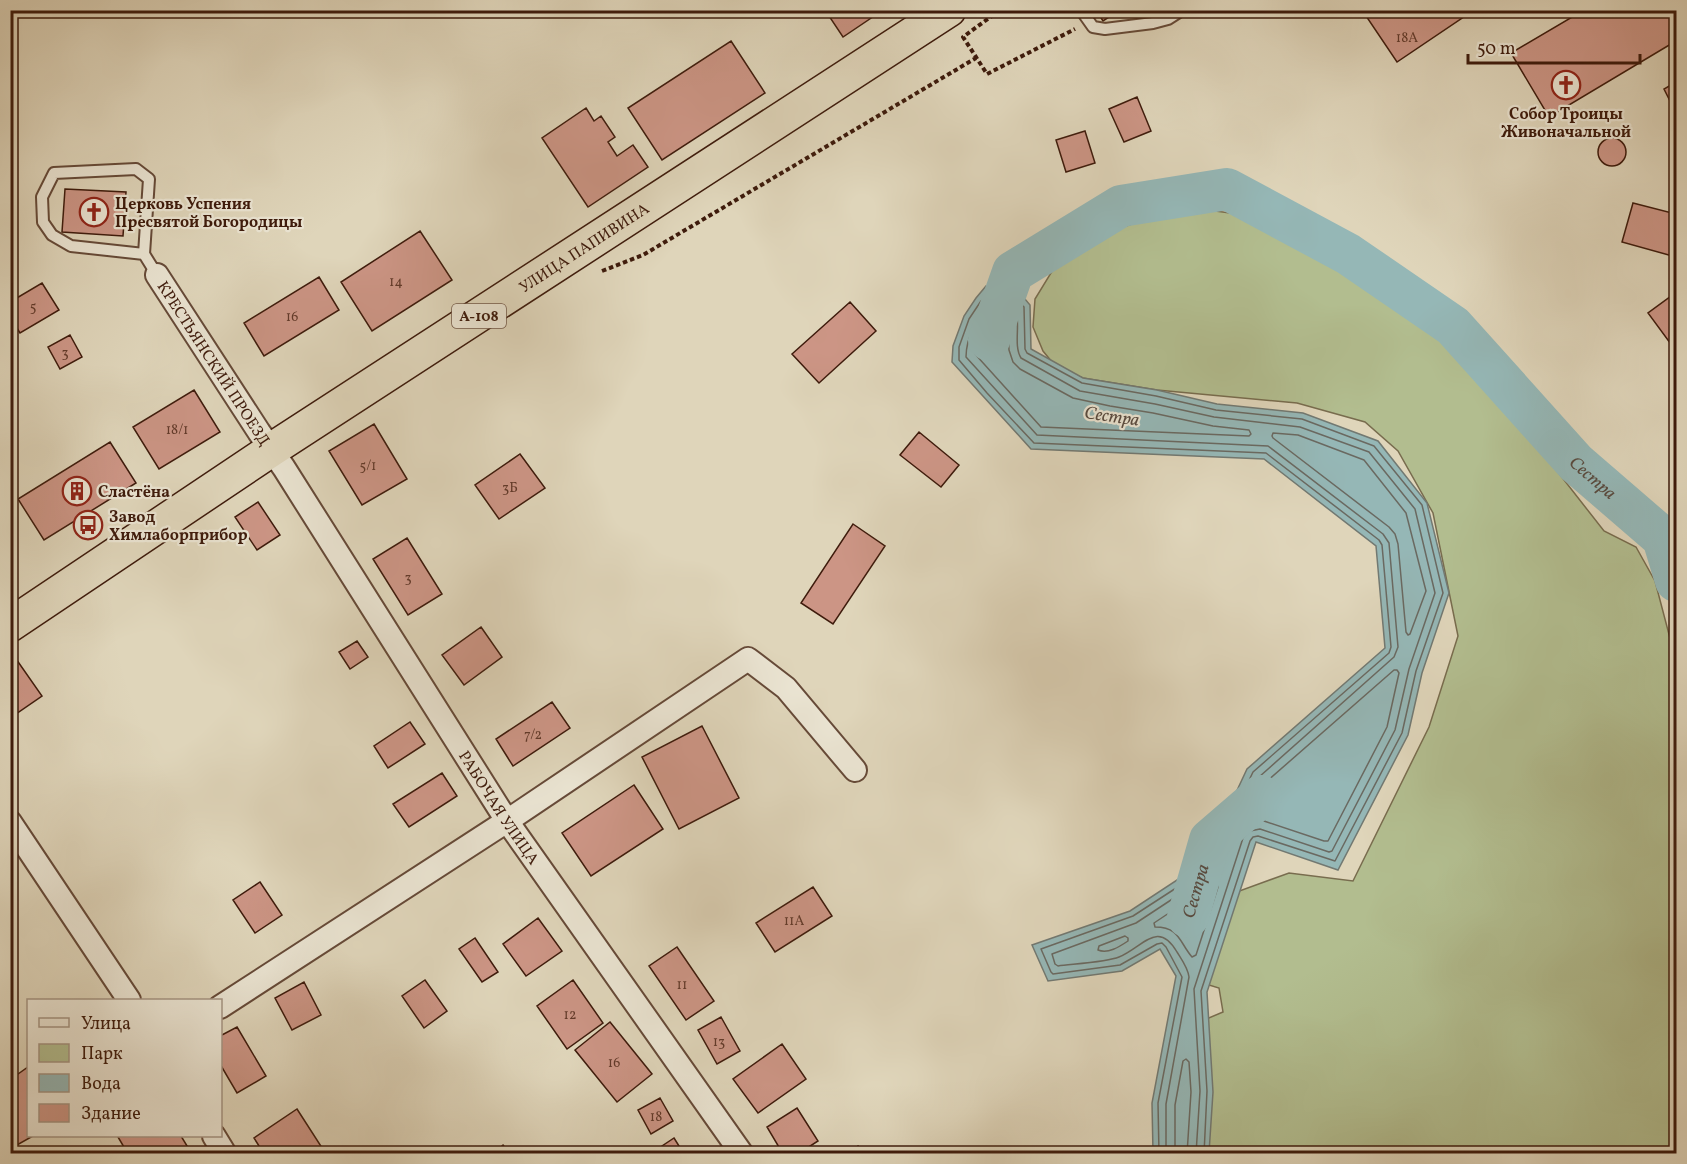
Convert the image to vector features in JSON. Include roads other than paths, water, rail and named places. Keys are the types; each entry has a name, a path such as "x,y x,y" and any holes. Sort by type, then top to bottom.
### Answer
{"highway":[{"name":"УЛИЦА ПАПИВИНА","path":"10,625 271,450 950,10"}],"street":[{"name":"КРЕСТЬЯНСКИЙ ПРОЕЗД","path":"157,275 271,450"},
{"name":"РАБОЧАЯ УЛИЦА","path":"271,450 507,821 742,1154"},
{"path":"222,1006 507,821 748,659 786,688 855,770"},
{"path":"10,822 128,999"},
{"path":"215,1137 225,1154"}],"lane":[{"path":"1081,10 1093,27 1105,29 1168,19 1182,10"},
{"path":"144,254 71,246 52,235 43,222 42,197 54,173 136,169 149,180 144,254 157,275"}],"water":[{"path":"1002,284 1020,293 1030,305 1031,349 1083,378 1157,390 1217,404 1303,413 1378,441 1427,503 1449,593 1422,673 1408,735 1338,870 1256,842 1207,992 1213,1092 1209,1153 1153,1153 1152,1103 1176,976 1160,949 1122,971 1048,981 1032,945 1130,911 1203,863 1247,769 1385,648 1376,546 1264,459 1031,449 952,362 953,346 964,316 986,286"}],"waterway":[{"name":"Сестра","path":"989,340 1013,272 1121,206 1227,189 1348,254 1453,326 1576,463 1663,538 1676,581"},
{"name":"Сестра","path":"1188,917 1210,840 1261,796"}],"place":[{"name":"Собор Троицы Живоначальной","path":"1566,85"},
{"name":"Церковь Успения Пресвятой Богородицы","path":"94,212"},
{"name":"Сластёна","path":"77,491"},
{"name":"Завод Химлаборприбор","path":"88,525"}]}
